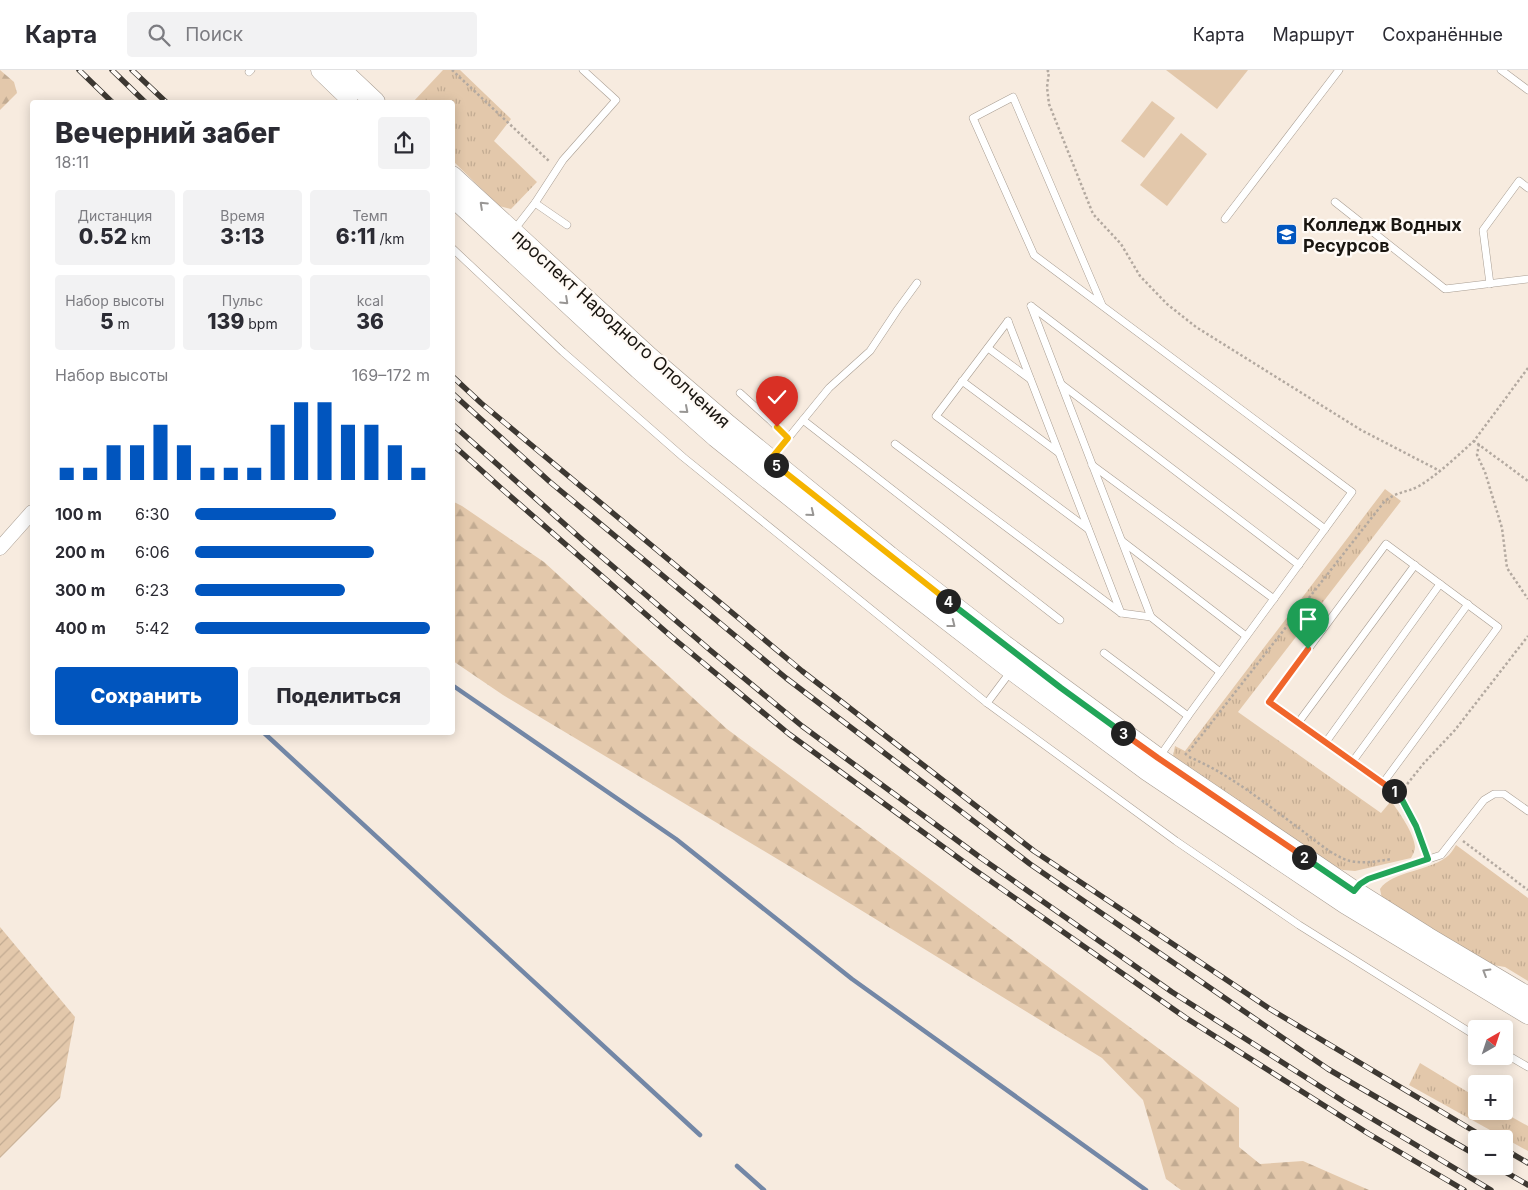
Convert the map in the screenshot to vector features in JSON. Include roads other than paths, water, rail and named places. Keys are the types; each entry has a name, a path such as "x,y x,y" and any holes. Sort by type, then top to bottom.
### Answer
{"main road":[{"path":"321,70 353,100"},
{"path":"348,75 373,100"},
{"name":"проспект Народного Ополчения","path":"455,179 507,238 639,369 716,437 872,562 1012,670 1148,771 1346,904 1528,1014"},
{"name":"проспект Народного Ополчения","path":"455,198 507,238 770,460 889,556 1004,644 1158,758 1354,891 1528,997"}],"street":[{"path":"0,548 30,514"}],"lane":[{"path":"507,238 535,203 563,160 616,100 583,70"},
{"path":"1225,219 1339,70"},
{"path":"1501,70 1528,90"},
{"path":"1102,305 1013,97 972,118 1034,255 1352,492 1158,758"},
{"path":"1490,284 1482,230 1519,181 1528,188"},
{"path":"1335,202 1445,289 1528,279"},
{"path":"535,203 567,225"},
{"path":"455,251 563,352 683,457 987,703 1176,841 1299,925 1468,1031"},
{"path":"770,460 829,388 870,351 917,283"},
{"path":"1150,617 1031,306 1325,529"},
{"path":"1088,529 936,416 1008,321 1121,613"},
{"path":"988,348 1030,379"},
{"path":"962,381 1059,453"},
{"path":"1061,384 1299,565"},
{"path":"740,393 788,438"},
{"path":"804,420 1060,620"},
{"path":"895,444 1121,613 1150,617 1220,672"},
{"path":"1092,465 1274,598"},
{"path":"1121,541 1246,636"},
{"path":"1383,783 1498,627 1386,544 1269,702 1353,762 1383,783 1399,794 1416,826 1428,859"},
{"path":"1298,723 1415,565"},
{"path":"1326,742 1440,584"},
{"path":"1353,762 1468,604"},
{"path":"1104,653 1188,716"},
{"path":"987,703 1012,670"},
{"path":"1354,891 1368,879 1440,855 1484,800 1494,794 1504,794 1527,810"},
{"path":"1513,1058 1528,1067"}],"waterway":[{"path":"455,687 676,839 852,979 1146,1190"},
{"path":"266,735 700,1135"},
{"path":"737,1166 764,1190"}],"railway":[{"path":"79,70 110,100"},
{"path":"112,70 143,100"},
{"path":"132,70 164,100"},
{"path":"455,379 481,403 802,671 1034,851 1270,1009 1472,1130"},
{"path":"455,396 550,482 786,678 1030,864 1328,1069 1468,1150"},
{"path":"455,427 588,545 802,726 981,858 1172,992 1346,1103 1491,1190"},
{"path":"455,447 673,638 789,734 972,868 1186,1018 1369,1134 1464,1190"},
{"path":"1513,1154 1528,1163"},
{"path":"1511,1175 1528,1185"}],"place":[{"name":"Колледж Водных Ресурсов","path":"1287,235"}]}
